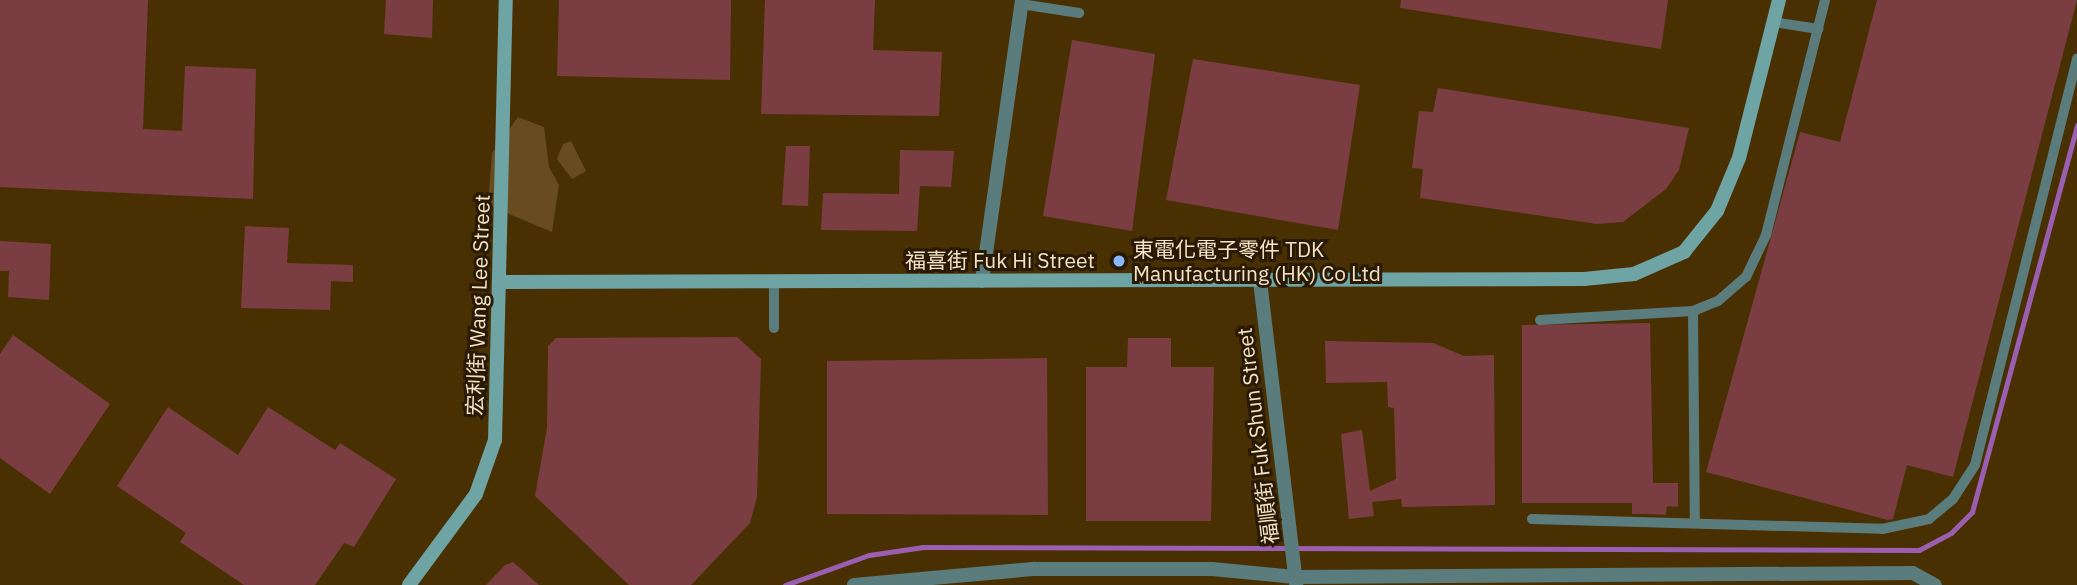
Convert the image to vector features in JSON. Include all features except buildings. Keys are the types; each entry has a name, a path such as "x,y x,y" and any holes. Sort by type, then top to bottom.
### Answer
{"street":[{"name":"宏利街 Wang Lee Street","path":"409,585 476,494 495,440 506,0"},
{"name":"福喜街 Fuk Hi Street","path":"500,282 1584,279 1634,274 1684,252 1717,211 1739,158 1779,0"},
{"path":"982,281 1021,2"},
{"name":"福順街 Fuk Shun Street","path":"1260,281 1295,576"},
{"path":"1035,569 1041,585"},
{"path":"854,585 995,578 1035,569 1212,569 1295,576 1598,580 1799,579 1913,573 1936,585"}],"lane":[{"path":"1540,320 1693,310 1735,289 1758,254 1825,0"},
{"path":"1021,2 1079,13"},
{"path":"1773,22 1818,29"},
{"path":"1532,519 1907,528 1953,499 1975,465 2077,59"},
{"path":"774,281 774,328"},
{"path":"1693,310 1695,523"}],"shaded area":[{"path":"518,117 544,127 549,167 559,185 552,232 488,205 492,153"},
{"path":"571,141 586,171 572,179 557,159 563,144"}],"waterway":[{"path":"785,585 869,555 923,547 1919,550 1951,533 1972,512 2077,125"}],"place":[{"name":"東電化電子零件 TDK Manufacturing (HK) Co Ltd","path":"1119,261"}]}
